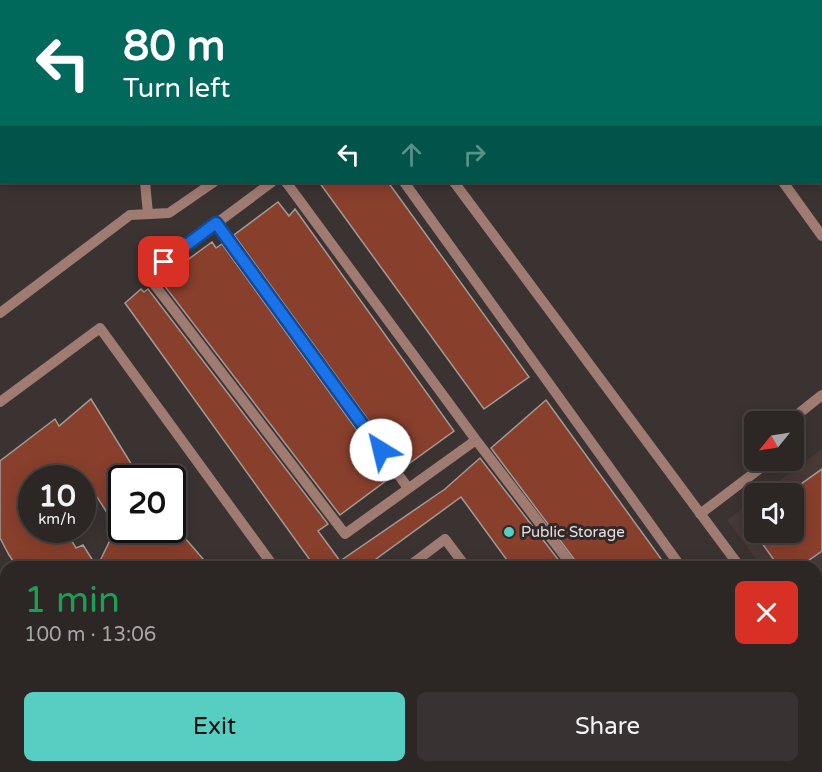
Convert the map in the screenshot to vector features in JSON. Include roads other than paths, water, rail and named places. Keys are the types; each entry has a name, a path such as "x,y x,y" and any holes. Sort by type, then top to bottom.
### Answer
{"lane":[{"path":"145,183 148,214"},
{"path":"0,313 130,215 169,213 213,183"},
{"path":"271,183 147,274 345,534 476,440"},
{"path":"287,183 476,440 568,561"},
{"path":"405,183 677,561"},
{"path":"455,183 735,561"},
{"path":"784,183 822,236"},
{"path":"216,223 408,488"},
{"path":"0,402 100,328 270,561"},
{"path":"802,411 822,395"},
{"path":"700,514 757,471"},
{"path":"416,561 445,539 462,561"}],"place":[{"name":"Public Storage","path":"509,532"}]}
